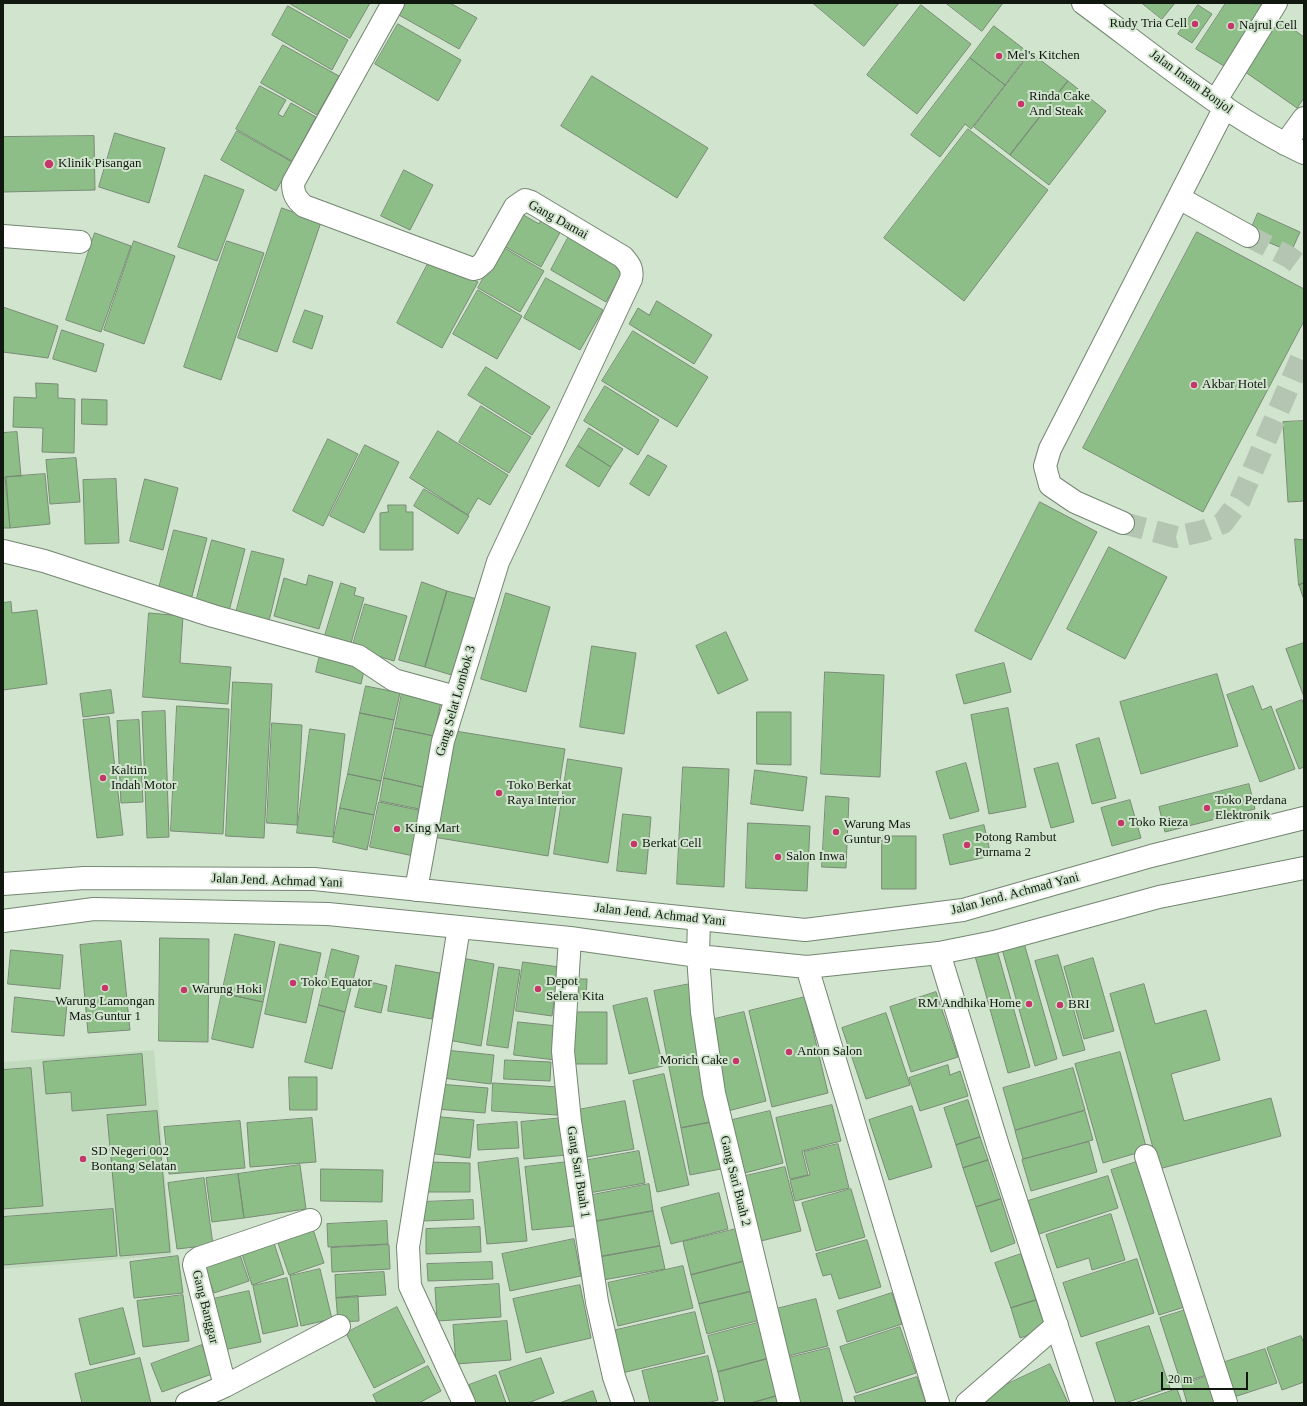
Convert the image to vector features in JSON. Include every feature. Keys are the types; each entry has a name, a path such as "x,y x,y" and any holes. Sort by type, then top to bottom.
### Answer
{"street":[{"name":"Gang Damai","path":"393,3 293,183 293,192 298,200 304,206 473,269 477,268 484,262 515,207 524,200 532,202 623,257 630,265 632,272 624,293 502,554"},
{"name":"Jalan Imam Bonjol","path":"1083,3 1220,104 1285,144 1304,153"},
{"path":"1123,523 1075,502 1050,485 1045,466 1050,449 1179,198 1220,104 1276,3"},
{"path":"1285,144 1304,118"},
{"path":"1179,198 1248,236"},
{"path":"3,236 80,242"},
{"path":"3,551 44,561 213,616 358,656 394,680 456,697"},
{"name":"Gang Selat Lombok 3","path":"416,890 443,741 502,554"},
{"name":"Jalan Jend. Achmad Yani","path":"3,884 84,878 314,879 805,930 963,910 1151,856 1304,818"},
{"path":"3,921 94,909 328,914 570,938 698,956 807,967 939,954 994,942 1159,898 1304,868"},
{"name":"Gang Sari Buah 2","path":"699,919 698,956 702,1012 714,1092 789,1403"},
{"path":"459,927 408,1247 410,1286 464,1403"},
{"name":"Gang Sari Buah 1","path":"570,938 563,1051 570,1121 597,1302 614,1378 623,1403"},
{"path":"939,954 998,1146 1082,1403"},
{"path":"807,967 938,1403"},
{"path":"1146,1156 1226,1403"},
{"name":"Gang Banggar","path":"225,1386 194,1265 195,1261 199,1258 310,1220"},
{"path":"187,1403 225,1386 339,1326"},
{"path":"967,1403 1056,1326"}],"shaded area":[{"name":"SD Negeri 002 Bontang Selatan","path":"154,1050 172,1255 3,1269 3,1062"}],"building":[{"path":"289,3 370,3 350,38"},
{"path":"406,3 450,3 477,18 459,49 399,15"},
{"path":"813,3 899,3 864,46"},
{"path":"946,3 1003,3 982,31"},
{"path":"1142,3 1175,3 1162,19"},
{"name":"Najrul Cell","path":"1226,3 1265,4 1224,66 1196,49"},
{"path":"921,5 971,44 917,114 867,75"},
{"name":"Rudy Tria Cell","path":"1198,5 1212,14 1192,43 1178,34"},
{"path":"288,6 348,40 332,70 272,35"},
{"path":"1276,17 1304,37 1304,98 1297,108 1241,69"},
{"path":"398,24 461,60 438,101 375,64"},
{"name":"Mel's Kitchen","path":"994,26 1029,53 1005,85 970,58"},
{"path":"283,45 339,76 317,115 261,83"},
{"name":"Rinda Cake And Steak","path":"1031,53 1068,81 1010,155 974,127"},
{"path":"970,58 1005,85 971,129 965,124 940,157 911,135"},
{"path":"592,76 708,148 677,198 561,126"},
{"path":"1068,81 1106,111 1049,185 1010,155"},
{"path":"260,86 286,100 278,114 283,117 291,103 316,117 292,161 236,129"},
{"path":"968,129 1048,190 964,301 884,238"},
{"path":"237,131 292,162 276,191 221,160"},
{"path":"115,133 165,148 149,203 99,187"},
{"name":"Klinik Pisangan","path":"94,136 95,190 3,192 3,137"},
{"path":"404,170 433,185 410,230 381,216"},
{"path":"205,175 244,190 217,261 178,247"},
{"path":"282,208 321,222 277,352 238,338"},
{"path":"520,213 539,224 542,218 562,229 541,267 502,245"},
{"path":"1258,213 1300,232 1291,252 1249,234"},
{"name":"Akbar Hotel","path":"1197,232 1304,289 1304,321 1203,512 1083,448"},
{"path":"95,233 131,246 101,332 66,320"},
{"path":"569,236 625,268 606,302 551,270"},
{"path":"134,241 175,256 144,344 104,330"},
{"path":"227,241 264,253 221,380 184,367"},
{"path":"501,246 544,271 520,312 478,288"},
{"path":"432,256 478,282 442,348 397,323"},
{"path":"546,278 603,310 580,350 524,318"},
{"path":"478,290 522,316 497,359 453,334"},
{"path":"657,301 712,335 694,364 629,324 638,308 649,315"},
{"path":"3,307 58,326 48,358 3,352"},
{"path":"305,310 323,316 312,349 293,342"},
{"path":"62,330 104,344 96,372 53,359"},
{"path":"633,331 708,377 677,427 602,381"},
{"path":"486,367 550,407 532,435 468,395"},
{"path":"36,383 58,384 58,398 75,399 74,453 42,452 43,428 13,427 14,397 36,398"},
{"path":"605,386 659,420 638,455 584,421"},
{"path":"82,399 107,400 107,425 82,424"},
{"path":"481,406 531,437 509,473 459,442"},
{"path":"1304,421 1304,501 1288,502 1283,422"},
{"path":"589,428 623,449 611,467 578,446"},
{"path":"438,431 508,475 490,505 478,498 468,515 410,478"},
{"path":"17,432 21,476 5,477 10,528 3,528 3,433"},
{"path":"328,439 358,454 323,526 293,511"},
{"path":"365,445 399,462 364,533 330,516"},
{"path":"578,446 611,467 599,487 566,466"},
{"path":"648,455 667,466 649,496 630,484"},
{"path":"76,458 80,502 50,504 46,460"},
{"path":"45,474 50,524 10,528 6,477"},
{"path":"116,479 119,543 85,544 83,480"},
{"path":"145,479 178,488 163,550 130,541"},
{"path":"424,489 469,516 458,534 414,506"},
{"path":"1040,502 1097,532 1031,660 975,631"},
{"path":"388,505 406,505 406,512 413,512 413,550 380,550 380,513 388,512"},
{"path":"174,530 207,538 191,600 158,592"},
{"path":"1295,539 1304,540 1304,583 1299,585"},
{"path":"212,540 245,549 229,611 196,602"},
{"path":"1109,547 1167,577 1125,659 1067,629"},
{"path":"252,551 284,559 269,621 236,613"},
{"path":"309,575 333,582 319,629 274,616 284,578 306,585"},
{"path":"422,582 447,591 425,667 399,660"},
{"path":"341,583 356,588 354,595 364,598 349,650 323,642"},
{"path":"1304,583 1304,600 1299,585"},
{"path":"447,591 477,599 455,676 425,667"},
{"path":"506,593 550,607 526,692 481,679"},
{"path":"11,602 12,613 37,610 47,684 3,690 3,603"},
{"path":"365,604 407,616 394,661 352,648"},
{"path":"149,613 183,616 180,663 231,667 228,704 143,697"},
{"path":"726,632 748,680 718,694 696,646"},
{"path":"1304,643 1304,697 1286,649"},
{"path":"592,646 636,653 624,734 580,727"},
{"path":"321,650 366,661 361,684 316,672"},
{"path":"1004,663 1011,692 964,704 956,675"},
{"path":"825,672 884,675 880,777 821,774"},
{"path":"1217,674 1238,746 1141,774 1120,702"},
{"path":"233,682 272,684 264,838 226,836"},
{"path":"366,686 400,693 394,720 360,713"},
{"path":"1253,686 1262,710 1271,706 1295,769 1260,782 1227,695"},
{"path":"111,690 114,713 83,717 80,694"},
{"path":"402,693 441,702 434,736 395,728"},
{"path":"1302,700 1304,706 1304,767 1299,769 1276,710"},
{"path":"177,706 229,709 223,834 171,831"},
{"path":"1008,708 1026,807 989,814 971,715"},
{"path":"165,711 169,837 147,838 142,712"},
{"path":"757,712 791,712 791,765 757,764"},
{"path":"360,713 394,720 381,781 348,774"},
{"name":"Kaltim Indah Motor","path":"109,717 123,835 97,838 83,720"},
{"path":"139,720 143,802 121,803 117,721"},
{"path":"272,723 302,725 297,825 267,823"},
{"path":"395,728 434,736 423,787 384,778"},
{"path":"310,729 345,734 333,837 297,833"},
{"name":"Toko Berkat Raya Interior","path":"449,730 565,749 548,856 433,837"},
{"path":"1099,738 1116,798 1092,804 1076,745"},
{"path":"568,759 622,768 608,863 554,854"},
{"path":"966,763 979,811 950,819 936,772"},
{"path":"1058,763 1074,822 1051,828 1034,769"},
{"path":"683,767 729,769 724,887 677,884"},
{"path":"755,770 807,777 803,811 751,804"},
{"path":"348,774 381,781 374,815 340,808"},
{"path":"384,778 423,787 419,809 380,801"},
{"name":"Toko Perdana Elektronik","path":"1249,784 1255,809 1165,832 1159,807"},
{"name":"Warung Mas Guntur 9","path":"826,796 849,798 846,868 822,867"},
{"name":"Toko Rieza","path":"1130,800 1141,838 1112,846 1101,808"},
{"name":"King Mart","path":"379,802 423,811 414,856 370,847"},
{"path":"340,808 374,815 367,850 333,842"},
{"name":"Berkat Cell","path":"623,814 651,817 646,874 617,871"},
{"name":"Salon Inwa","path":"748,823 810,826 807,891 746,888"},
{"name":"Potong Rambut Purnama 2","path":"984,825 991,856 950,865 943,835"},
{"path":"882,836 916,836 916,889 882,889"},
{"path":"235,934 275,942 263,1002 222,993"},
{"name":"Warung Hoki","path":"160,938 209,939 208,1042 159,1041"},
{"name":"Warung Lamongan Mas Guntur 1","path":"121,941 130,1030 88,1033 80,945"},
{"name":"RM Andhika Home","path":"1024,943 1057,1059 1035,1066 1002,949"},
{"name":"Toko Equator","path":"280,944 321,953 306,1023 265,1014"},
{"path":"332,949 359,956 345,1012 319,1005"},
{"path":"11,950 63,955 60,989 8,984"},
{"path":"997,950 1030,1067 1008,1073 975,956"},
{"name":"BRI","path":"1058,955 1085,1050 1063,1056 1035,961"},
{"path":"462,958 494,964 481,1046 448,1040"},
{"path":"1093,958 1114,1031 1084,1039 1064,967"},
{"name":"Depot Selera Kita","path":"523,962 559,967 552,1016 516,1011"},
{"path":"396,965 440,973 432,1019 388,1011"},
{"path":"499,967 520,970 508,1048 487,1045"},
{"path":"571,979 587,979 586,1000 571,1000"},
{"path":"362,980 387,986 381,1013 355,1007"},
{"path":"690,984 717,1121 681,1128 654,991"},
{"path":"1144,984 1155,1024 1206,1010 1220,1060 1171,1074 1184,1121 1271,1098 1281,1136 1159,1169 1110,994"},
{"path":"936,992 958,1057 911,1072 890,1007"},
{"path":"222,993 263,1002 253,1048 212,1039"},
{"path":"15,997 67,1003 64,1036 12,1032"},
{"name":"Anton Salon","path":"805,997 828,1093 772,1107 749,1011"},
{"path":"647,998 663,1066 629,1074 613,1006"},
{"path":"319,1005 345,1012 332,1069 305,1062"},
{"path":"572,1012 607,1012 607,1064 573,1064"},
{"name":"Morich Cake","path":"744,1012 766,1101 728,1111 706,1021"},
{"path":"886,1013 910,1085 866,1099 842,1028"},
{"path":"518,1022 558,1026 555,1060 514,1055"},
{"path":"445,1050 494,1055 491,1084 442,1078"},
{"path":"1120,1052 1147,1150 1103,1163 1075,1064"},
{"path":"142,1054 146,1105 72,1111 71,1092 46,1094 43,1062"},
{"path":"505,1060 551,1062 550,1081 504,1079"},
{"path":"948,1065 950,1075 960,1071 968,1096 920,1111 909,1078"},
{"path":"31,1068 43,1206 3,1209 3,1070"},
{"path":"1073,1068 1085,1110 1015,1130 1003,1088"},
{"path":"664,1074 689,1185 657,1192 633,1081"},
{"path":"289,1077 317,1077 317,1110 290,1110"},
{"path":"493,1083 559,1087 557,1115 492,1111"},
{"path":"438,1084 488,1088 485,1113 436,1109"},
{"path":"968,1100 980,1137 956,1145 944,1108"},
{"path":"625,1101 634,1149 587,1157 578,1110"},
{"path":"832,1105 841,1141 802,1151 808,1175 790,1179 776,1118"},
{"path":"912,1106 932,1167 889,1180 869,1120"},
{"path":"157,1111 170,1252 120,1256 107,1115"},
{"path":"770,1111 783,1163 741,1174 728,1121"},
{"path":"1085,1111 1093,1140 1023,1159 1015,1131"},
{"path":"431,1116 474,1120 470,1158 427,1153"},
{"path":"312,1118 316,1162 250,1167 247,1123"},
{"path":"563,1118 567,1155 524,1159 521,1122"},
{"path":"240,1121 245,1168 169,1174 164,1127"},
{"path":"717,1121 726,1168 690,1175 681,1128"},
{"path":"517,1122 519,1148 478,1150 477,1125"},
{"path":"980,1137 988,1160 963,1168 956,1145"},
{"path":"1089,1142 1097,1172 1031,1191 1022,1160"},
{"path":"838,1144 849,1188 795,1201 790,1180 810,1175 804,1152"},
{"path":"639,1151 645,1183 589,1193 583,1161"},
{"path":"518,1158 527,1241 487,1244 478,1163"},
{"path":"988,1160 1001,1199 976,1207 963,1168"},
{"path":"1143,1160 1191,1305 1159,1315 1111,1170"},
{"path":"426,1162 470,1163 470,1192 426,1192"},
{"path":"568,1162 575,1226 532,1230 525,1167"},
{"path":"300,1165 306,1209 244,1218 238,1174"},
{"path":"785,1167 801,1231 757,1242 741,1177"},
{"path":"321,1169 383,1170 382,1202 321,1201"},
{"path":"238,1174 244,1218 212,1222 206,1178"},
{"path":"1108,1176 1118,1208 1039,1234 1028,1201"},
{"path":"204,1178 213,1245 177,1249 168,1183"},
{"path":"649,1184 653,1211 592,1222 587,1196"},
{"path":"851,1189 865,1237 816,1251 802,1203"},
{"path":"719,1193 728,1229 671,1244 661,1208"},
{"path":"1001,1199 1015,1243 991,1252 976,1207"},
{"path":"473,1200 474,1219 422,1221 422,1202"},
{"path":"113,1209 117,1256 3,1265 3,1217"},
{"path":"653,1211 660,1246 599,1257 592,1222"},
{"path":"1111,1214 1125,1260 1092,1270 1089,1258 1057,1268 1046,1235"},
{"path":"387,1221 388,1244 328,1247 327,1224"},
{"path":"312,1226 324,1263 289,1275 276,1237"},
{"path":"480,1227 481,1252 426,1254 426,1229"},
{"path":"736,1229 745,1261 691,1275 683,1242"},
{"path":"272,1237 284,1274 252,1285 240,1248"},
{"path":"574,1239 581,1276 510,1291 502,1254"},
{"path":"867,1240 881,1287 839,1299 831,1274 823,1276 816,1254"},
{"path":"389,1245 390,1269 332,1272 331,1248"},
{"path":"660,1246 665,1269 603,1280 599,1257"},
{"path":"239,1252 249,1281 214,1293 204,1265"},
{"path":"1021,1254 1036,1300 1011,1308 995,1263"},
{"path":"178,1256 183,1293 134,1298 130,1262"},
{"path":"1137,1259 1154,1313 1081,1337 1063,1283"},
{"path":"745,1261 753,1291 699,1304 691,1275"},
{"path":"492,1262 493,1279 428,1281 427,1264"},
{"path":"683,1266 693,1308 618,1326 608,1283"},
{"path":"320,1269 332,1319 301,1326 290,1276"},
{"path":"384,1272 386,1295 336,1298 335,1275"},
{"path":"287,1278 298,1326 263,1334 253,1286"},
{"path":"499,1284 501,1317 437,1321 435,1288"},
{"path":"580,1285 591,1338 526,1353 513,1299"},
{"path":"249,1291 261,1342 224,1350 213,1299"},
{"path":"753,1291 760,1320 707,1334 699,1304"},
{"path":"892,1293 902,1324 847,1342 837,1311"},
{"path":"183,1295 189,1341 143,1347 137,1301"},
{"path":"358,1296 359,1321 338,1322 336,1298"},
{"path":"816,1299 828,1346 784,1357 772,1310"},
{"path":"1036,1300 1046,1329 1020,1338 1011,1308"},
{"path":"397,1307 425,1362 374,1388 346,1333"},
{"path":"123,1308 135,1354 90,1365 79,1319"},
{"path":"1192,1308 1213,1373 1181,1383 1160,1318"},
{"path":"695,1312 705,1353 622,1373 612,1331"},
{"path":"507,1321 511,1360 456,1364 453,1325"},
{"path":"761,1322 770,1358 718,1372 708,1336"},
{"path":"1149,1326 1170,1388 1125,1403 1116,1403 1096,1343"},
{"path":"900,1327 916,1373 856,1393 840,1347"},
{"path":"1301,1336 1304,1344 1304,1382 1282,1390 1267,1348"},
{"path":"202,1345 212,1374 162,1392 151,1364"},
{"path":"829,1348 843,1403 795,1403 784,1359"},
{"path":"1265,1349 1277,1383 1234,1397 1222,1363"},
{"path":"708,1356 718,1400 708,1403 650,1403 642,1371"},
{"path":"140,1358 151,1403 82,1403 75,1374"},
{"path":"541,1358 554,1393 528,1403 510,1403 499,1372"},
{"path":"770,1358 780,1395 751,1403 725,1403 718,1372"},
{"path":"1050,1364 1068,1403 978,1403 976,1399"},
{"path":"428,1366 441,1391 419,1403 377,1403 373,1395"},
{"path":"1214,1374 1223,1403 1187,1403 1182,1385"},
{"path":"496,1375 506,1403 476,1403 469,1385"},
{"path":"917,1377 926,1403 856,1403 854,1397"},
{"path":"1177,1389 1182,1403 1135,1403"},
{"path":"593,1391 597,1403 560,1403"},
{"path":"780,1395 782,1403 751,1403"}],"tunnel":[{"path":"1248,236 1289,257 1304,268"},
{"path":"1123,523 1176,537 1203,531 1223,523 1240,500 1304,351"}],"place":[{"name":"Rudy Tria Cell","path":"1195,24"},
{"name":"Najrul Cell","path":"1231,26"},
{"name":"Mel's Kitchen","path":"999,56"},
{"name":"Rinda Cake And Steak","path":"1021,104"},
{"name":"Klinik Pisangan","path":"49,164"},
{"name":"Akbar Hotel","path":"1194,385"},
{"name":"Kaltim Indah Motor","path":"103,778"},
{"name":"Toko Berkat Raya Interior","path":"499,793"},
{"name":"Toko Perdana Elektronik","path":"1207,808"},
{"name":"Toko Rieza","path":"1121,823"},
{"name":"King Mart","path":"397,829"},
{"name":"Warung Mas Guntur 9","path":"836,832"},
{"name":"Berkat Cell","path":"634,844"},
{"name":"Potong Rambut Purnama 2","path":"967,845"},
{"name":"Salon Inwa","path":"778,857"},
{"name":"Toko Equator","path":"293,983"},
{"name":"Warung Lamongan Mas Guntur 1","path":"105,988"},
{"name":"Depot Selera Kita","path":"538,989"},
{"name":"Warung Hoki","path":"184,990"},
{"name":"RM Andhika Home","path":"1029,1004"},
{"name":"BRI","path":"1060,1005"},
{"name":"Anton Salon","path":"789,1052"},
{"name":"Morich Cake","path":"736,1061"},
{"name":"SD Negeri 002 Bontang Selatan","path":"83,1159"}]}
